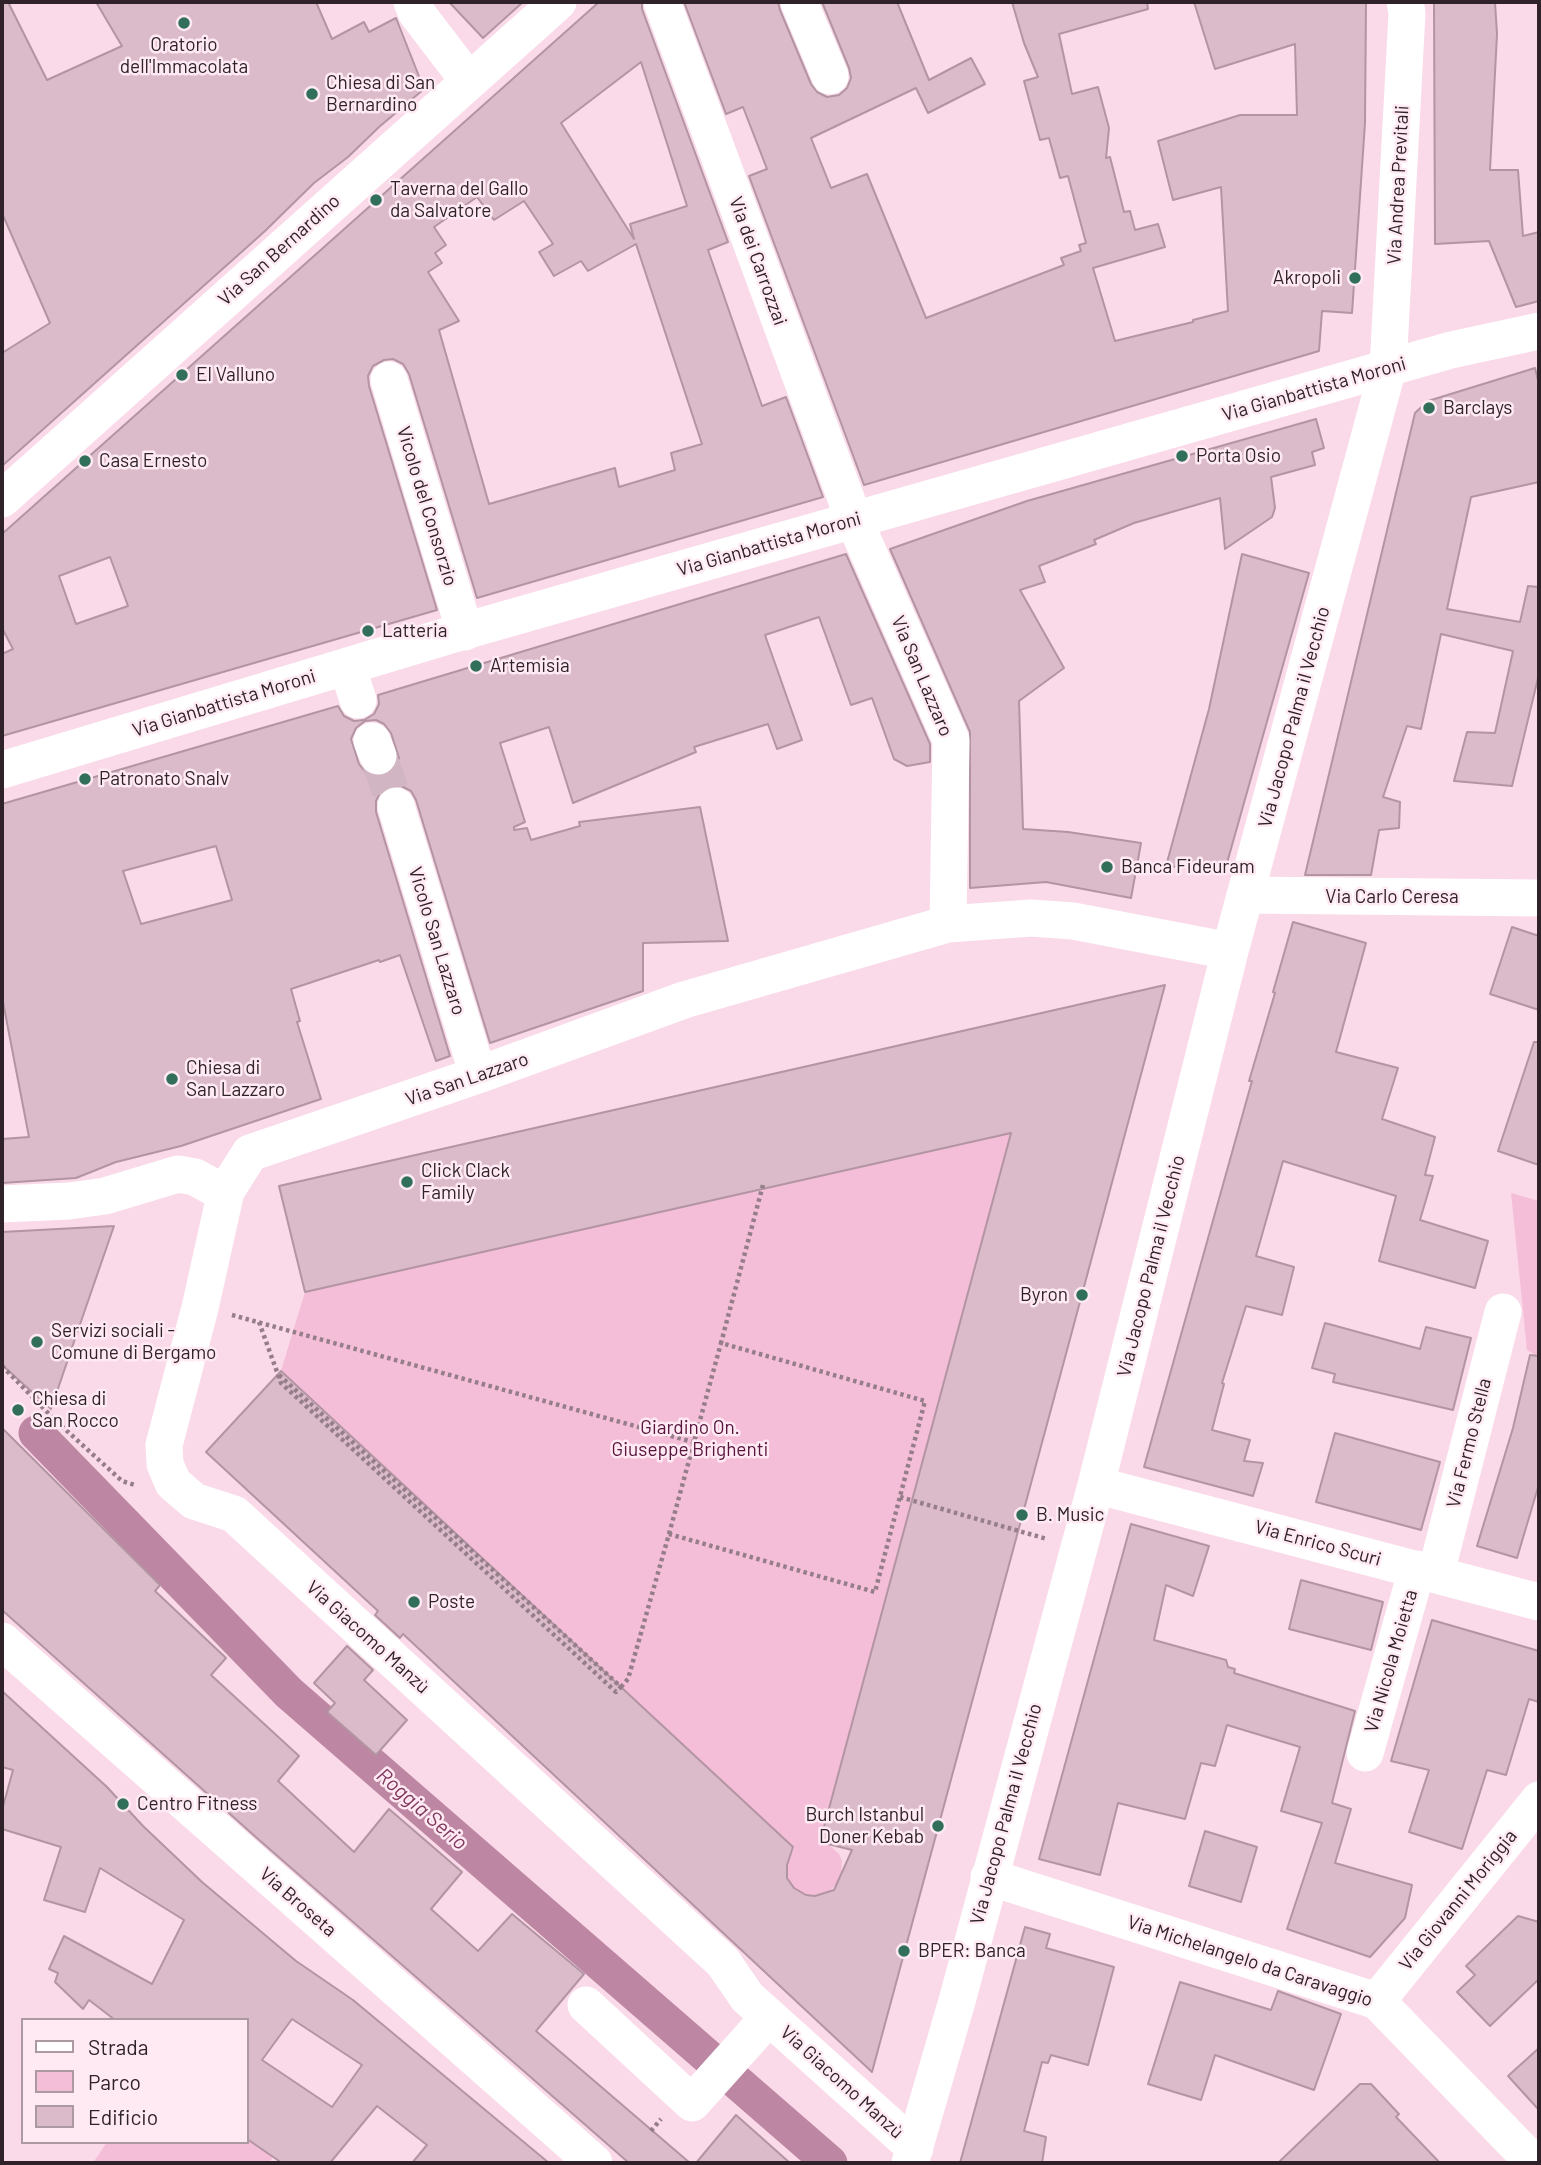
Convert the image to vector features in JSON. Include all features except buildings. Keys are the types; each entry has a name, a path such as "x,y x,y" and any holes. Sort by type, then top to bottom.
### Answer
{"street":[{"path":"412,2 416,12 468,80"},
{"name":"Via San Bernardino","path":"2,499 558,2"},
{"name":"Via dei Carrozzai","path":"662,2 854,520"},
{"path":"799,2 831,76"},
{"name":"Via Andrea Previtali","path":"1388,368 1407,13 1405,2"},
{"name":"Via Gianbattista Moroni","path":"2,770 347,666 854,520 1451,350 1539,331"},
{"name":"Via Jacopo Palma il Vecchio","path":"912,2155 1096,1485 1230,951 1388,368"},
{"name":"Vicolo del Consorzio","path":"389,380 465,632"},
{"name":"Via San Lazzaro","path":"854,520 951,740 948,924"},
{"path":"347,666 358,700"},
{"name":"Vicolo San Lazzaro","path":"396,806 478,1075"},
{"name":"Via Carlo Ceresa","path":"1245,895 1539,898"},
{"name":"Via San Lazzaro","path":"226,1191 250,1153 478,1075 684,1000 948,924 1031,918 1073,921 1230,951"},
{"path":"2,1204 69,1201 106,1196 178,1174 195,1177 226,1191"},
{"name":"Via Giacomo Manzù","path":"226,1191 200,1308 163,1445 165,1464 178,1490 194,1501 234,1514 723,1962 747,1997 912,2155"},
{"name":"Via Fermo Stella","path":"1427,1571 1503,1312"},
{"name":"Via Enrico Scuri","path":"1096,1485 1539,1602"},
{"name":"Via Nicola Moietta","path":"1365,1753 1427,1571"},
{"name":"Via Broseta","path":"2,1641 594,2163"},
{"name":"Via Giovanni Moriggia","path":"1377,2001 1539,1800"},
{"name":"Via Michelangelo da Caravaggio","path":"989,1877 1377,2001 1534,2163"},
{"name":"Via Giacomo Manzù","path":"586,2005 692,2103 769,2017"}],"path":[{"path":"259,1322 278,1374 621,1687 628,1679 763,1185"},
{"path":"200,1308 694,1442"},
{"path":"669,1534 875,1592 925,1402 720,1343"},
{"path":"2,1366 55,1420 122,1480 140,1487"},
{"path":"900,1497 1078,1549"}],"green space":[{"name":"Giardino On. Giuseppe Brighenti","path":"1021,1125 1004,1159 820,1841 839,1854 842,1861 841,1873 837,1884 827,1893 806,1895 794,1888 788,1878 787,1865 794,1848 281,1371 305,1292 988,1139"},
{"path":"1511,1193 1539,1201 1539,1357 1527,1350"},
{"path":"248,2140 273,2157 271,2163 93,2163 106,2144 248,2144"}],"waterway":[{"name":"Roggia Serio","path":"36,1433 289,1693 830,2163"}],"tunnel":[{"path":"378,756 396,806"}],"place":[{"name":"Oratorio dell'Immacolata","path":"184,23"},
{"name":"Chiesa di San Bernardino","path":"312,94"},
{"name":"Taverna del Gallo da Salvatore","path":"376,200"},
{"name":"Akropoli","path":"1355,278"},
{"name":"El Valluno","path":"182,375"},
{"name":"Barclays","path":"1429,408"},
{"name":"Porta Osio","path":"1182,456"},
{"name":"Casa Ernesto","path":"85,461"},
{"name":"Latteria","path":"368,631"},
{"name":"Artemisia","path":"476,666"},
{"name":"Patronato Snalv","path":"85,779"},
{"name":"Banca Fideuram","path":"1107,867"},
{"name":"Chiesa di San Lazzaro","path":"172,1079"},
{"name":"Click Clack Family","path":"407,1182"},
{"name":"Byron","path":"1082,1295"},
{"name":"Servizi sociali - Comune di Bergamo","path":"37,1342"},
{"name":"Chiesa di San Rocco","path":"18,1410"},
{"name":"B. Music","path":"1022,1515"},
{"name":"Poste","path":"414,1602"},
{"name":"Centro Fitness","path":"123,1804"},
{"name":"Burch Istanbul Doner Kebab","path":"938,1826"},
{"name":"BPER: Banca","path":"904,1951"}]}
